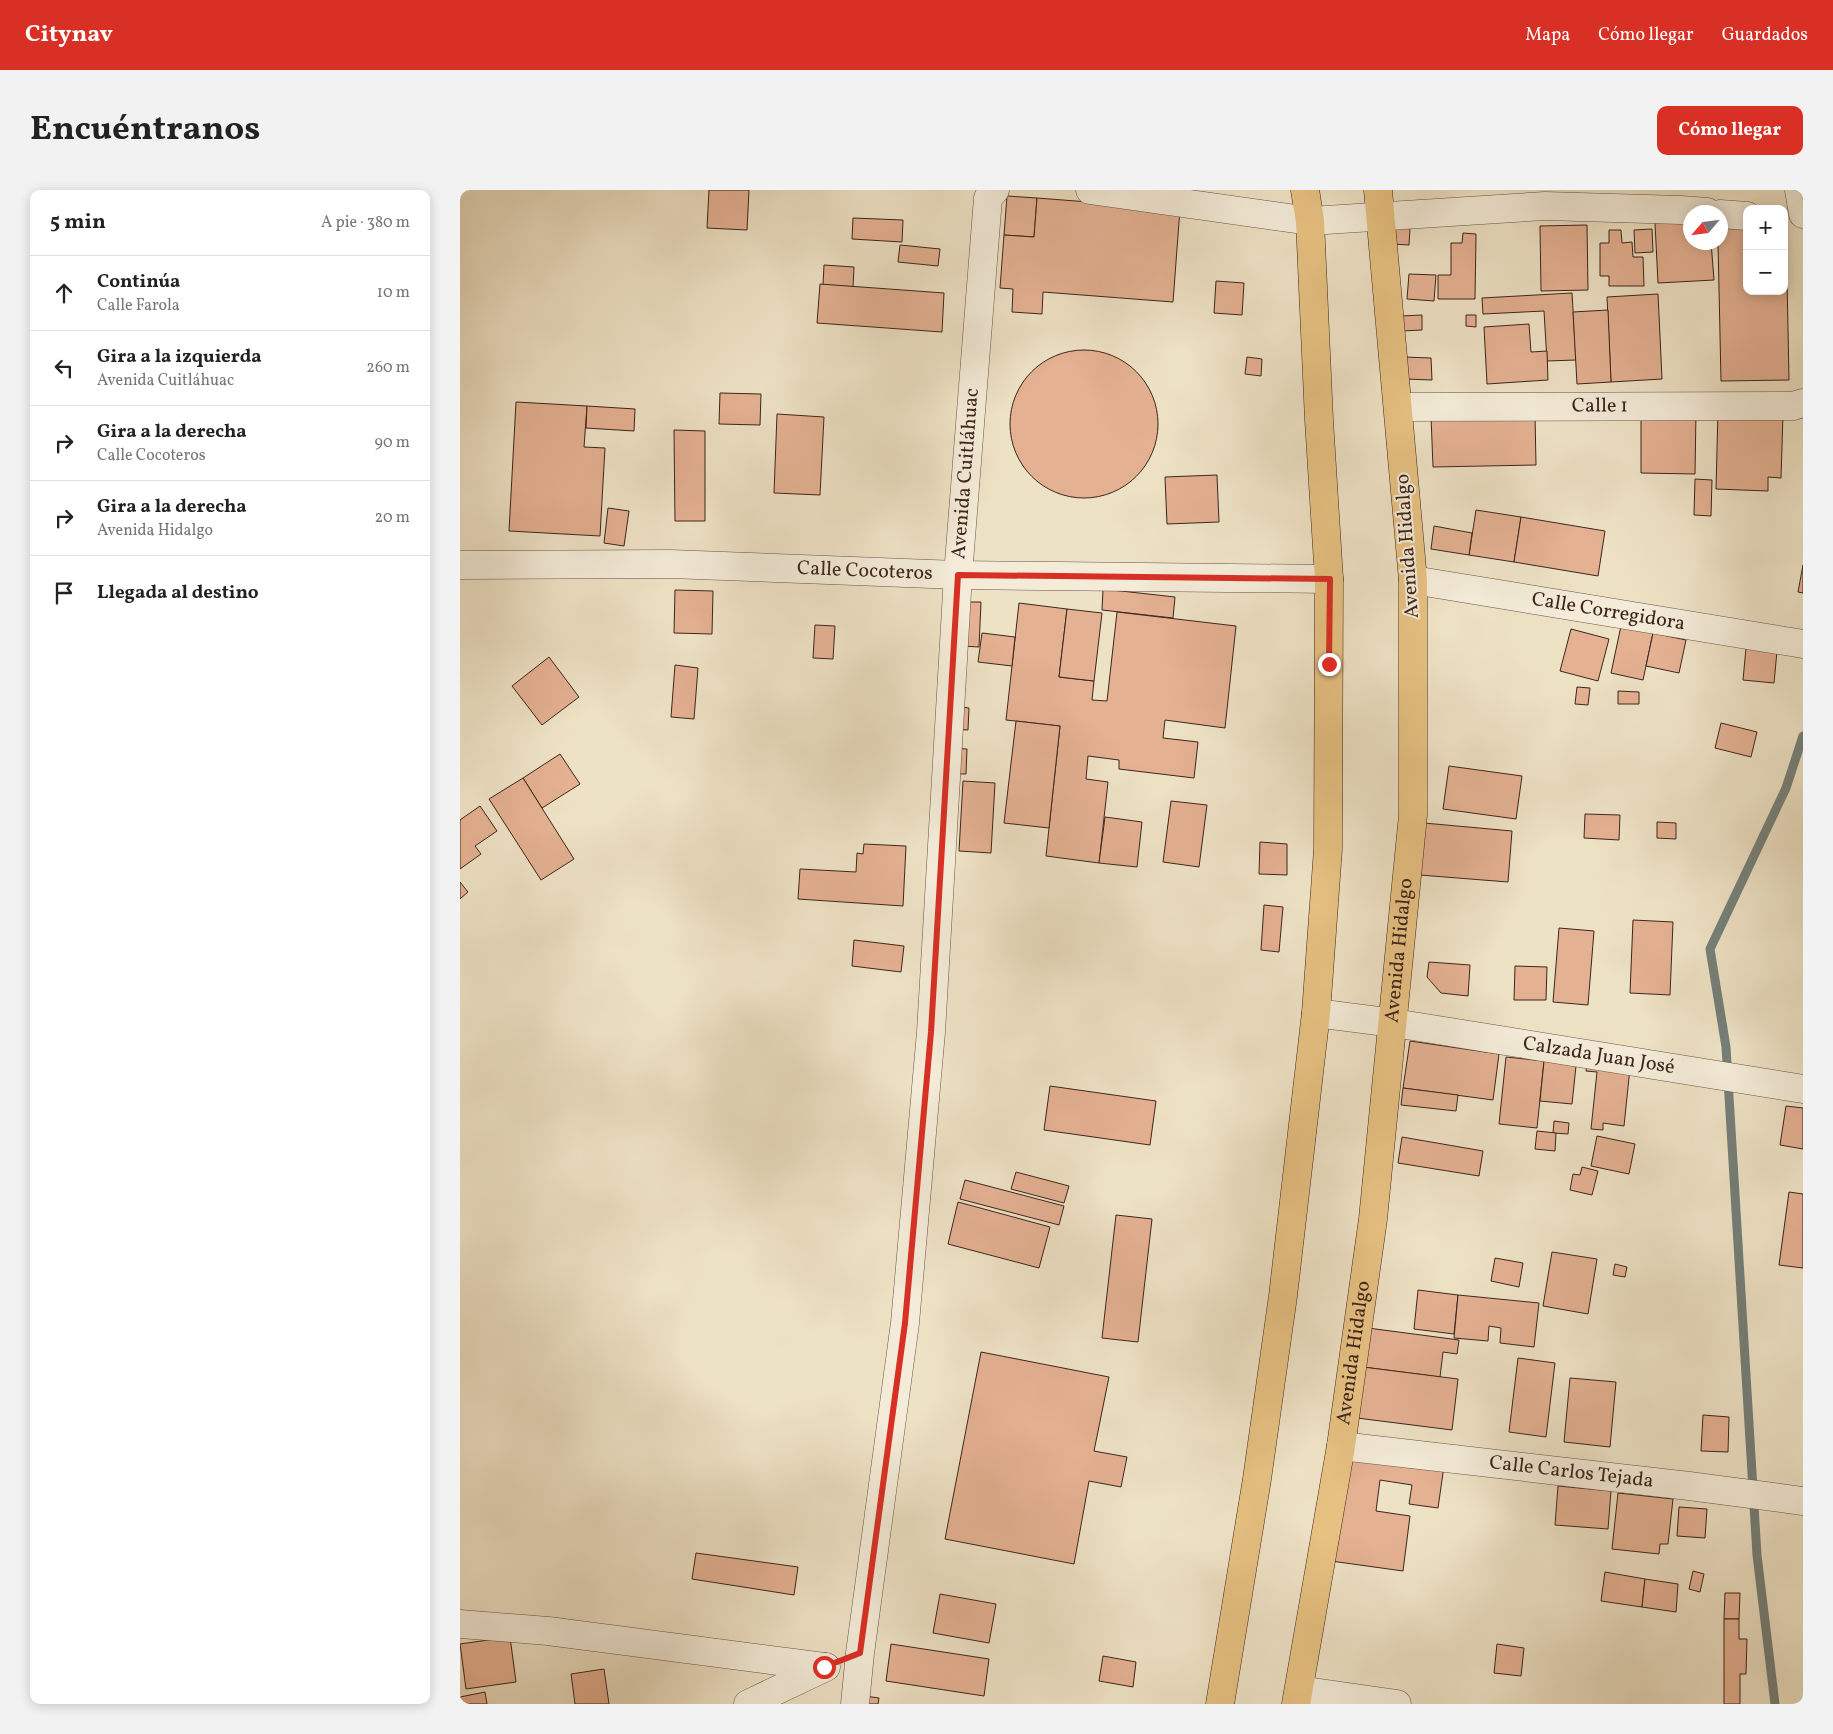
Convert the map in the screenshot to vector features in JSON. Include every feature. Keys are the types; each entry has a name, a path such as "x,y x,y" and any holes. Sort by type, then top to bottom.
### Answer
{"main road":[{"path":"1220,1704 1257,1479 1283,1296 1316,1014 1328,849 1330,579 1319,420 1310,221 1305,190"},
{"name":"Avenida Hidalgo","path":"1298,1697 1341,1446 1373,1219 1394,1023 1413,815 1412,580 1379,203"}],"street":[{"path":"1090,190 1310,221 1379,203 1683,210"},
{"path":"1799,190 1803,214"},
{"name":"Avenida Cuitláhuac","path":"855,1704 860,1653 905,1323 931,1032 958,575 991,194"},
{"path":"1728,215 1743,216"},
{"path":"1788,220 1803,222"},
{"name":"Calle 1","path":"1398,407 1793,406 1803,403"},
{"name":"Calle Cocoteros","path":"460,565 670,564 958,575 1330,579"},
{"name":"Calle Corregidora","path":"1412,580 1803,644"},
{"name":"Calzada Juan José","path":"1316,1014 1394,1023 1795,1088"},
{"name":"Calle Carlos Tejada","path":"1341,1446 1803,1501"},
{"path":"460,1624 548,1631 824,1667"},
{"path":"748,1704 824,1667 860,1653"},
{"path":"1298,1697 1396,1704"}],"building":[{"path":"709,190 749,190 747,230 707,228"},
{"path":"1007,196 1037,198 1034,237 1004,235"},
{"path":"1037,198 1180,209 1173,302 1043,292 1042,314 1012,312 1013,289 1000,288 1004,235 1034,237"},
{"path":"853,218 903,220 902,242 852,239"},
{"path":"1728,220 1743,220 1743,295 1787,295 1789,380 1721,381 1718,250 1728,250"},
{"path":"1683,221 1683,250 1712,250 1714,280 1658,283 1655,223"},
{"path":"1587,225 1588,290 1541,291 1540,226"},
{"path":"1410,228 1409,245 1392,244 1391,229"},
{"path":"1652,229 1653,252 1635,253 1634,230"},
{"path":"1609,230 1621,230 1622,243 1632,242 1633,257 1643,257 1644,286 1609,286 1609,276 1600,276 1600,243 1609,243"},
{"path":"1463,233 1476,234 1475,299 1438,299 1438,275 1451,275 1451,243 1462,243"},
{"path":"900,245 940,249 938,266 898,262"},
{"path":"824,265 854,267 853,287 823,285"},
{"path":"1409,274 1436,275 1434,301 1407,299"},
{"path":"1216,281 1244,283 1242,315 1214,313"},
{"path":"820,284 944,293 942,332 817,323"},
{"path":"1572,293 1576,360 1547,361 1544,311 1483,314 1482,298"},
{"path":"1658,294 1662,379 1611,382 1607,297"},
{"path":"1608,310 1611,382 1577,384 1573,312"},
{"path":"1422,315 1422,330 1401,331 1401,316"},
{"path":"1466,315 1476,315 1476,327 1466,326"},
{"path":"1529,324 1531,352 1547,351 1548,380 1487,384 1484,327"},
{"path":"1084,350 1112,356 1136,372 1152,396 1158,424 1152,452 1136,476 1112,492 1084,498 1056,492 1032,476 1016,452 1010,424 1016,396 1032,372 1056,356"},
{"path":"1247,357 1262,359 1261,376 1245,374"},
{"path":"1404,357 1431,358 1432,380 1405,379"},
{"path":"720,393 761,394 760,425 719,424"},
{"path":"516,402 587,406 584,447 605,448 600,536 509,531"},
{"path":"587,406 635,409 634,431 586,428"},
{"path":"1641,411 1696,412 1695,474 1641,473"},
{"path":"1718,411 1783,413 1781,478 1768,477 1768,491 1716,489"},
{"path":"777,414 824,417 820,495 774,493"},
{"path":"1535,415 1536,465 1433,467 1431,416"},
{"path":"674,430 705,431 705,521 675,521"},
{"path":"1217,475 1219,522 1167,524 1165,477"},
{"path":"1695,479 1712,480 1711,516 1694,515"},
{"path":"608,508 629,511 624,546 604,543"},
{"path":"1476,510 1521,517 1514,562 1469,555"},
{"path":"1521,517 1605,531 1598,576 1514,562"},
{"path":"1434,526 1472,533 1469,555 1431,549"},
{"path":"1803,565 1803,593 1798,592"},
{"path":"1103,589 1175,597 1173,618 1102,610"},
{"path":"675,590 713,591 712,634 674,633"},
{"path":"963,602 981,602 979,647 962,646"},
{"path":"1019,603 1067,609 1059,677 1094,681 1092,700 1107,701 1117,612 1236,626 1225,728 1165,720 1163,738 1198,742 1194,778 1119,769 1119,760 1088,756 1086,779 1108,782 1099,863 1046,856 1060,726 1006,720"},
{"path":"1067,609 1102,613 1094,681 1059,677"},
{"path":"815,625 835,626 833,659 813,658"},
{"path":"1621,626 1653,633 1643,680 1611,673"},
{"path":"1571,629 1609,639 1598,681 1560,671"},
{"path":"982,633 1015,637 1012,666 978,662"},
{"path":"1653,633 1686,640 1679,673 1646,666"},
{"path":"1746,648 1777,651 1774,683 1743,680"},
{"path":"549,657 579,697 542,725 512,686"},
{"path":"675,665 698,668 694,719 671,717"},
{"path":"1577,687 1590,688 1588,705 1575,704"},
{"path":"1618,691 1639,692 1639,704 1618,704"},
{"path":"954,706 969,708 968,730 953,729"},
{"path":"1016,721 1060,726 1049,828 1004,823"},
{"path":"1721,723 1757,732 1751,757 1715,748"},
{"path":"951,748 967,749 966,774 950,774"},
{"path":"560,754 580,784 542,808 523,778"},
{"path":"1449,766 1522,776 1516,819 1443,809"},
{"path":"523,778 574,859 541,880 489,799"},
{"path":"963,781 995,783 991,853 959,851"},
{"path":"1171,801 1207,805 1199,867 1163,862"},
{"path":"480,806 497,831 475,846 481,854 460,869 460,820"},
{"path":"1585,814 1620,815 1619,840 1584,838"},
{"path":"1105,817 1142,822 1137,867 1099,863"},
{"path":"1657,822 1676,823 1676,839 1657,838"},
{"path":"1424,823 1512,831 1508,882 1420,875"},
{"path":"1260,842 1287,844 1287,875 1259,874"},
{"path":"864,844 906,846 903,906 798,899 800,869 856,872 857,853 863,854"},
{"path":"460,882 468,892 460,899"},
{"path":"1264,905 1283,907 1279,952 1261,950"},
{"path":"1633,920 1673,922 1670,995 1630,993"},
{"path":"1559,928 1594,931 1588,1005 1553,1002"},
{"path":"854,940 904,946 901,972 852,966"},
{"path":"1429,962 1470,965 1468,996 1441,993 1427,977"},
{"path":"1515,966 1547,967 1546,1000 1514,1000"},
{"path":"1410,1041 1499,1054 1493,1100 1403,1088"},
{"path":"1506,1057 1544,1061 1537,1128 1499,1124"},
{"path":"1544,1061 1576,1066 1572,1104 1540,1101"},
{"path":"1587,1064 1630,1068 1624,1126 1603,1123 1603,1130 1591,1129 1597,1072 1586,1071"},
{"path":"1050,1086 1156,1101 1150,1145 1044,1130"},
{"path":"1403,1088 1458,1095 1456,1111 1401,1105"},
{"path":"1786,1106 1803,1108 1803,1149 1780,1145"},
{"path":"1554,1121 1569,1123 1568,1134 1553,1133"},
{"path":"1537,1131 1556,1133 1555,1151 1535,1149"},
{"path":"1597,1136 1635,1144 1629,1174 1591,1166"},
{"path":"1402,1137 1483,1151 1479,1176 1398,1163"},
{"path":"1582,1167 1598,1171 1592,1195 1570,1190 1573,1174 1580,1175"},
{"path":"1016,1172 1069,1186 1064,1203 1011,1189"},
{"path":"965,1180 1064,1206 1059,1225 960,1199"},
{"path":"1789,1192 1803,1194 1803,1268 1779,1265"},
{"path":"958,1202 1050,1227 1039,1268 948,1244"},
{"path":"1116,1215 1152,1219 1138,1342 1102,1338"},
{"path":"1552,1252 1597,1259 1588,1314 1543,1306"},
{"path":"1495,1258 1523,1263 1519,1287 1491,1281"},
{"path":"1615,1264 1627,1267 1625,1277 1613,1275"},
{"path":"1418,1290 1458,1295 1454,1334 1414,1329"},
{"path":"1458,1295 1539,1303 1534,1347 1500,1343 1501,1328 1489,1326 1488,1341 1454,1338"},
{"path":"1368,1328 1459,1340 1457,1354 1443,1352 1440,1377 1363,1367"},
{"path":"981,1352 1109,1377 1094,1451 1127,1457 1121,1487 1089,1481 1074,1564 945,1539"},
{"path":"1518,1358 1555,1363 1546,1437 1509,1432"},
{"path":"1363,1367 1458,1379 1452,1430 1357,1418"},
{"path":"1570,1378 1616,1382 1610,1447 1564,1442"},
{"path":"1703,1415 1729,1417 1728,1452 1701,1451"},
{"path":"1346,1452 1444,1466 1438,1508 1409,1504 1412,1485 1380,1480 1376,1511 1410,1516 1403,1571 1331,1561"},
{"path":"1558,1486 1611,1491 1608,1529 1555,1525"},
{"path":"1618,1493 1673,1499 1668,1544 1660,1544 1659,1554 1612,1549"},
{"path":"1679,1507 1707,1509 1705,1538 1677,1536"},
{"path":"696,1553 798,1567 794,1595 692,1579"},
{"path":"1693,1571 1704,1574 1700,1592 1689,1589"},
{"path":"1605,1572 1645,1579 1642,1607 1601,1601"},
{"path":"1645,1579 1678,1584 1676,1612 1642,1607"},
{"path":"1725,1593 1740,1593 1739,1619 1724,1619"},
{"path":"940,1594 996,1604 989,1643 933,1633"},
{"path":"1724,1619 1739,1619 1739,1639 1747,1639 1746,1674 1740,1674 1740,1704 1724,1704"},
{"path":"510,1637 516,1682 466,1689 460,1644"},
{"path":"891,1644 989,1659 984,1696 886,1681"},
{"path":"1497,1644 1524,1648 1521,1676 1494,1673"},
{"path":"1103,1656 1136,1662 1133,1687 1099,1681"},
{"path":"604,1669 609,1704 575,1704 571,1674"},
{"path":"485,1692 487,1704 460,1704 460,1697"},
{"path":"858,1695 879,1698 878,1704 857,1704"}],"waterway":[{"path":"1775,1704 1757,1555 1726,1047 1710,949 1786,788 1803,736"}],"route":[{"path":"824,1667 860,1653 905,1323 931,1032 958,575 1330,579 1329,664"}]}
